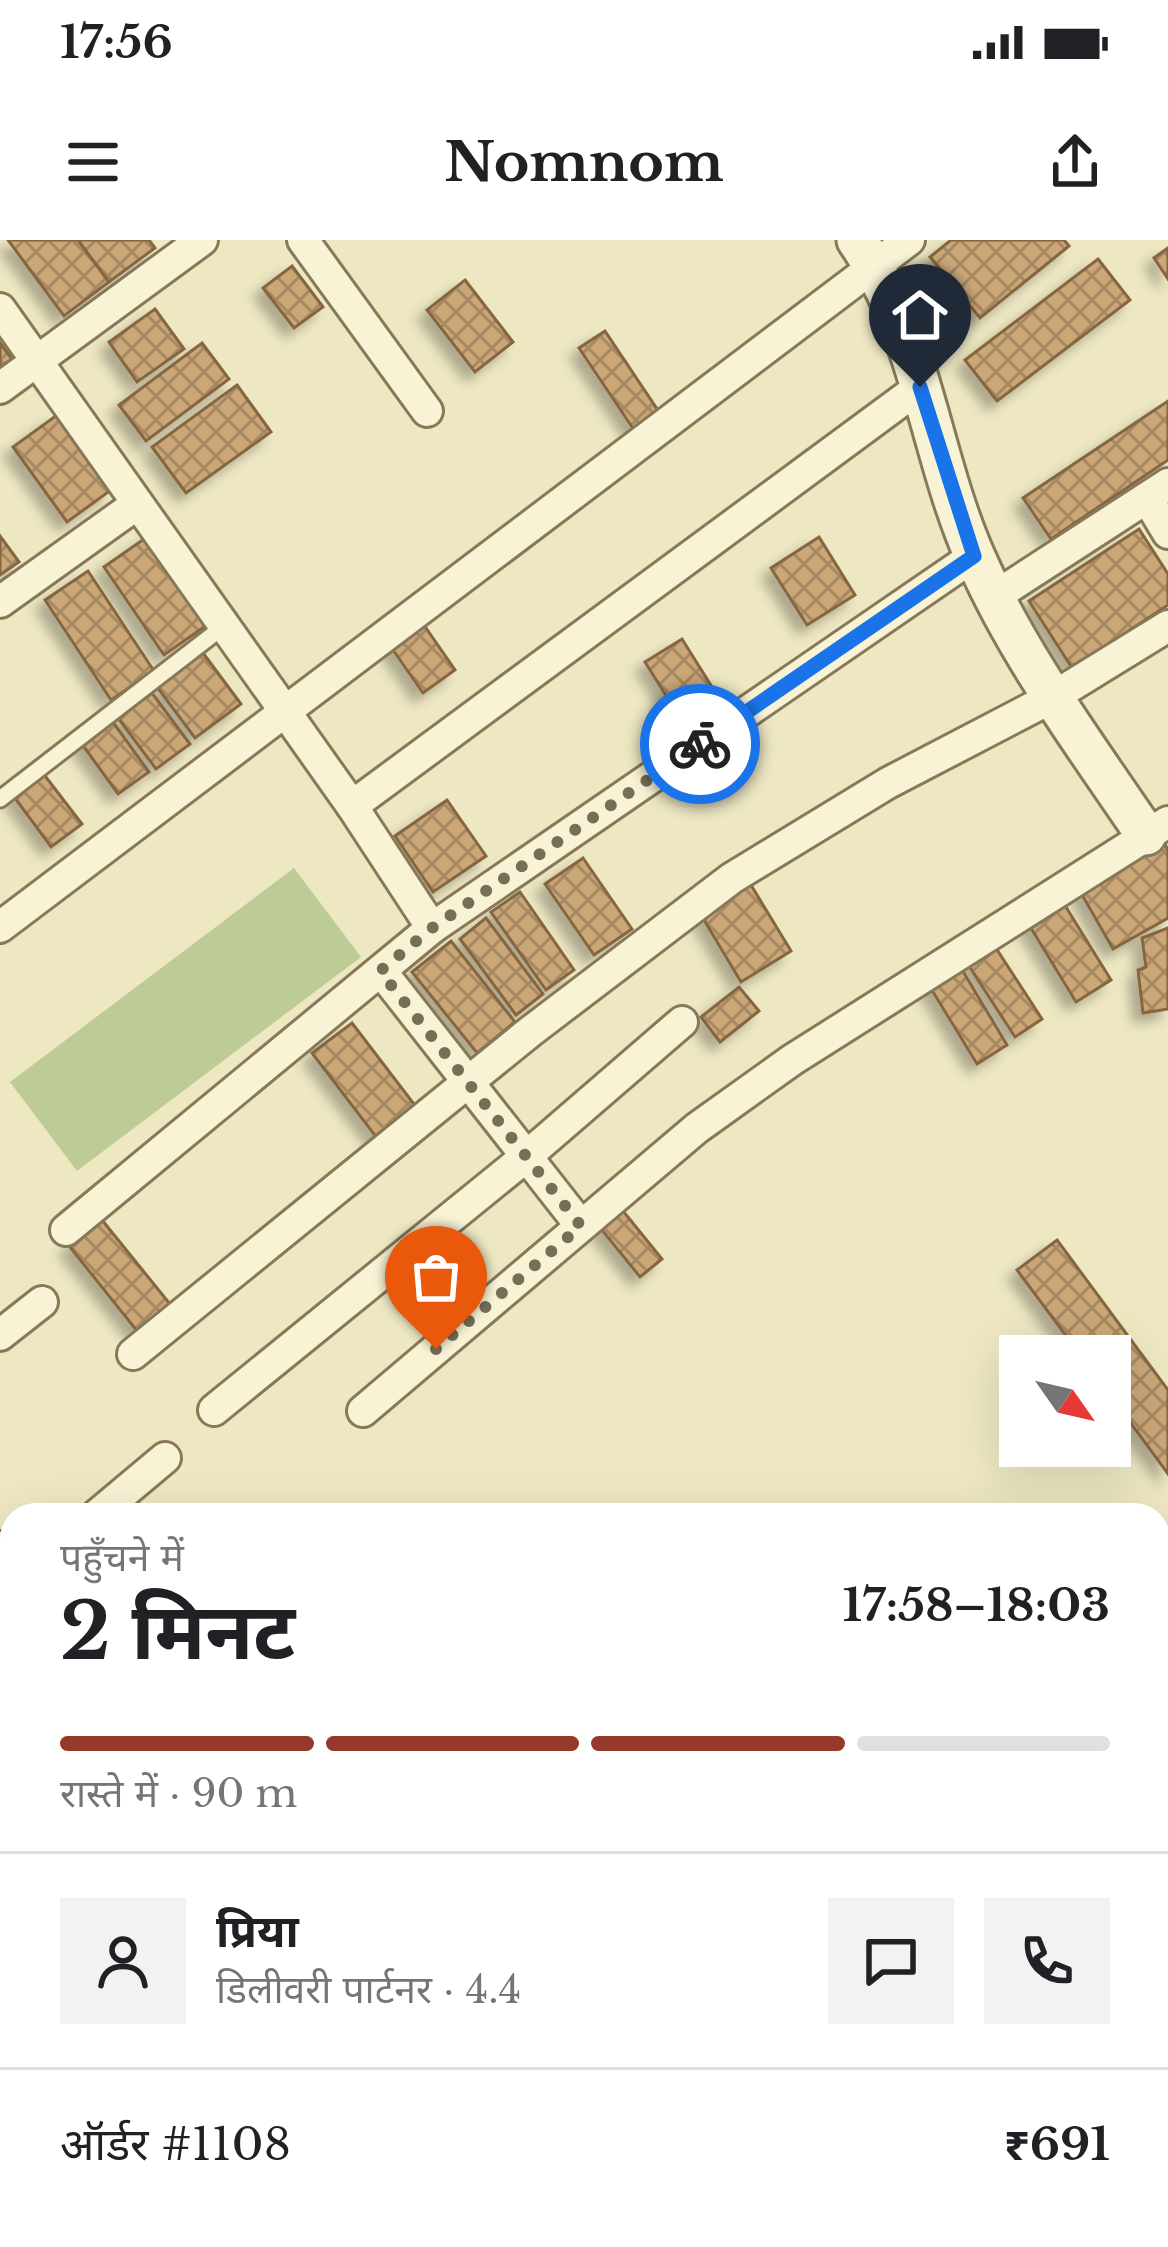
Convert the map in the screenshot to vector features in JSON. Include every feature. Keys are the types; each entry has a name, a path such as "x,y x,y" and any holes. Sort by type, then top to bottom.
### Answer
{"street":[{"path":"0,388 202,240"},
{"path":"303,240 427,411"},
{"path":"0,927 285,712 866,253 909,240"},
{"path":"364,1411 697,1128 792,1060 1157,828 1053,697 994,597 974,556 904,332 866,253"},
{"path":"0,309 352,806 432,928"},
{"path":"352,806 920,387"},
{"path":"994,597 1157,491 1168,533"},
{"path":"0,602 137,504"},
{"path":"65,1230 432,928 974,556"},
{"path":"133,1354 732,878 888,783 1053,697 1168,626"},
{"path":"380,971 581,1226"},
{"path":"214,1410 528,1155 682,1022"},
{"path":"0,1335 42,1302"},
{"path":"112,1503 165,1458"}],"lane":[{"path":"0,799 224,626"}],"green space":[{"path":"294,868 361,957 77,1171 10,1082"}],"building":[{"path":"8,240 78,240 109,282 64,316"},
{"path":"78,240 149,240 155,248 109,282"},
{"path":"951,240 1064,240 1069,246 980,318 930,257"},
{"path":"1168,248 1168,279 1154,258"},
{"path":"1098,259 1130,300 997,401 965,360"},
{"path":"292,266 323,307 294,328 263,288"},
{"path":"465,280 513,342 475,372 427,310"},
{"path":"155,309 184,349 137,382 109,342"},
{"path":"605,331 661,415 636,433 579,348"},
{"path":"0,343 12,359 0,367"},
{"path":"202,343 229,379 146,441 119,405"},
{"path":"237,385 271,432 186,493 152,447"},
{"path":"1168,401 1168,460 1051,539 1023,498"},
{"path":"57,415 111,490 67,522 13,447"},
{"path":"1139,529 1168,574 1168,605 1072,668 1029,601"},
{"path":"154,532 214,620 164,655 104,567"},
{"path":"0,536 19,562 0,575"},
{"path":"819,537 855,595 807,625 771,568"},
{"path":"88,571 154,671 111,700 45,600"},
{"path":"417,615 455,670 423,693 384,637"},
{"path":"682,639 717,695 680,718 645,662"},
{"path":"203,653 241,704 195,738 157,687"},
{"path":"152,693 190,744 156,769 118,718"},
{"path":"110,718 149,772 118,794 79,740"},
{"path":"42,772 82,824 51,847 12,794"},
{"path":"447,800 486,856 433,892 395,836"},
{"path":"1161,837 1168,850 1168,918 1113,949 1077,886"},
{"path":"583,858 632,929 594,955 545,884"},
{"path":"751,885 791,951 741,982 701,915"},
{"path":"520,892 574,970 546,990 491,912"},
{"path":"1061,899 1111,980 1076,1002 1026,920"},
{"path":"486,918 543,994 516,1015 460,939"},
{"path":"1168,928 1168,1009 1143,1013 1138,970 1146,967 1142,938"},
{"path":"451,941 515,1022 477,1053 412,972"},
{"path":"992,942 1042,1019 1015,1037 965,960"},
{"path":"958,963 1007,1045 977,1064 927,982"},
{"path":"739,987 759,1011 720,1042 701,1017"},
{"path":"352,1023 420,1112 380,1142 312,1053"},
{"path":"619,1206 662,1259 640,1277 597,1224"},
{"path":"102,1220 174,1309 141,1336 69,1246"},
{"path":"1057,1240 1127,1335 1065,1335 1017,1270"},
{"path":"425,1246 469,1301 447,1320 402,1264"},
{"path":"1131,1340 1168,1390 1168,1474 1131,1424"}],"way so far":[{"path":"436,1349 581,1226 380,971 432,928 700,744"}],"route":[{"path":"700,744 974,556 920,387"}]}
